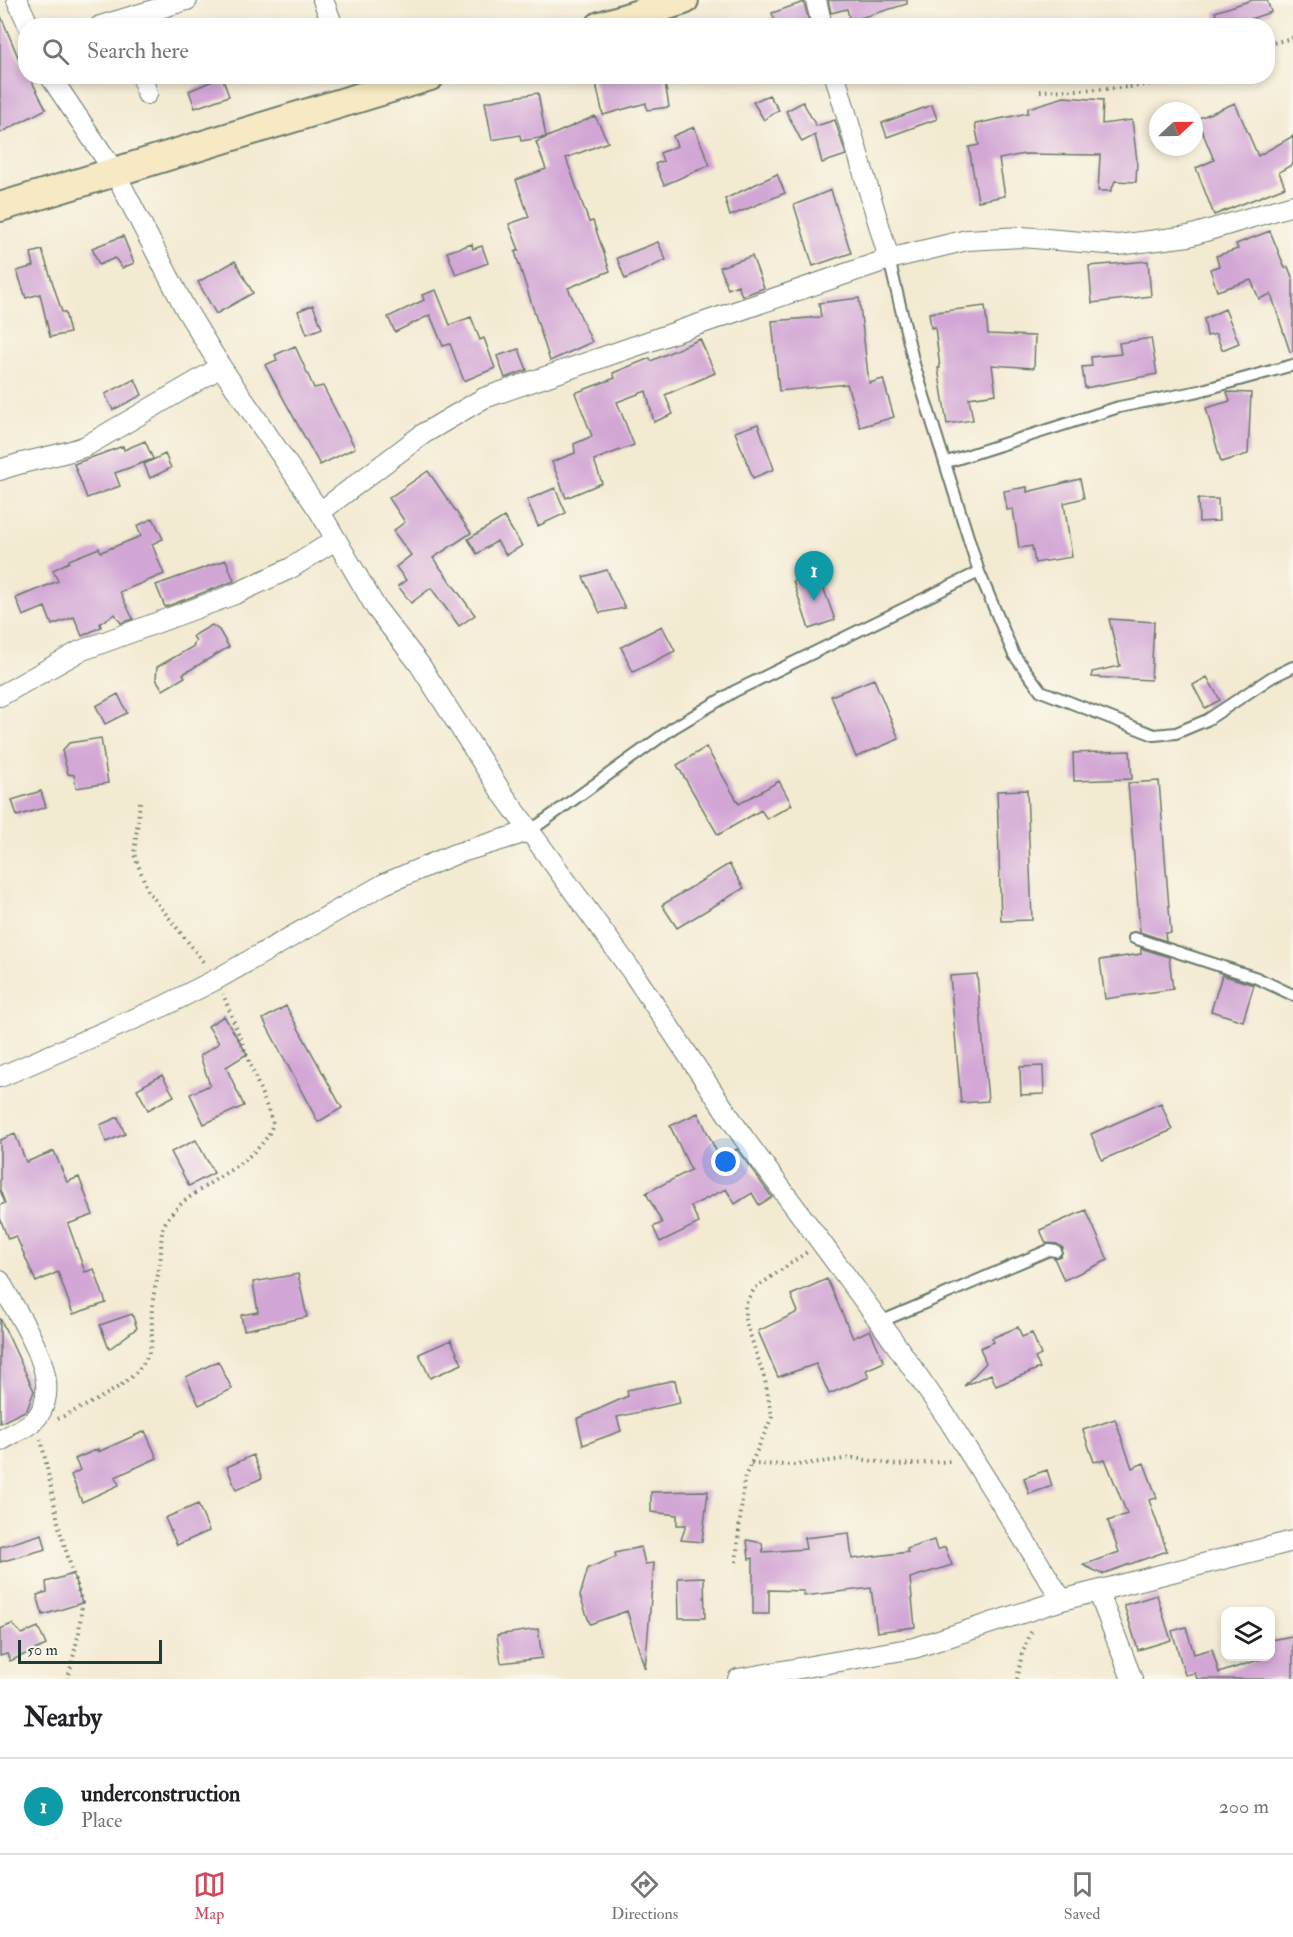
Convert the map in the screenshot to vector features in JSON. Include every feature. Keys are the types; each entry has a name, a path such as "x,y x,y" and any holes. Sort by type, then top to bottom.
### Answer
{"main road":[{"path":"626,18 684,0"},
{"path":"0,207 403,84"}],"street":[{"path":"17,0 25,18"},
{"path":"125,14 187,0"},
{"path":"323,0 330,18"},
{"path":"816,0 820,18"},
{"path":"55,84 114,171 185,308 221,368 320,512 376,608 420,665 459,728 633,974 743,1137 817,1240 880,1322 973,1460 1062,1600"},
{"path":"837,84 889,259"},
{"path":"320,512 423,434 484,398 889,259 967,240 1022,237 1118,245 1189,236 1293,205"},
{"path":"0,470 62,455 86,446 221,368"},
{"path":"0,696 80,651 235,594 291,568 335,540"},
{"path":"0,1077 66,1050 217,980 384,884 454,854 530,831"},
{"path":"0,1281 42,1361 49,1386 38,1423 0,1441"},
{"path":"738,1679 914,1648 1062,1600 1293,1542"},
{"path":"1098,1591 1132,1679"}],"lane":[{"path":"889,259 914,364 947,462 979,572 1014,655 1041,691 1154,735 1176,733 1207,720 1272,677 1293,667"},
{"path":"947,462 1119,406 1199,391 1293,365"},
{"path":"530,831 673,728 735,691 979,572"},
{"path":"1134,938 1257,978 1293,995"},
{"path":"880,1322 1029,1258 1049,1250 1056,1251"}],"path":[{"path":"1275,42 1293,38"},
{"path":"1040,91 1148,84"},
{"path":"68,1679 79,1632 82,1603 60,1531 38,1423 125,1383 141,1366 151,1346 152,1307 160,1262 162,1225 175,1209 253,1152 271,1134 273,1123 217,980 148,891 134,854 140,802"},
{"path":"736,1562 744,1479 770,1425 771,1403 744,1319 745,1305 754,1289 806,1254 817,1240"},
{"path":"751,1464 796,1465 853,1458 898,1465 973,1460"},
{"path":"1017,1679 1022,1654 1042,1607"}],"building":[{"path":"828,0 907,0 907,4 860,18 849,18 847,9 831,13"},
{"path":"1252,0 1267,0 1271,12 1253,18 1217,18 1215,12"},
{"path":"804,2 808,18 774,18 772,13"},
{"path":"0,14 18,57 18,84 33,84 46,109 0,133"},
{"path":"206,84 225,84 229,96 195,108 189,91"},
{"path":"596,84 665,84 669,107 647,110 646,103 603,115"},
{"path":"538,93 546,137 521,141 520,135 492,140 485,102"},
{"path":"769,95 779,110 764,120 753,102"},
{"path":"1064,97 1103,100 1102,124 1132,120 1137,161 1136,182 1115,181 1111,191 1098,191 1100,155 1024,154 999,159 1005,196 978,201 969,147 979,145 975,124 1028,113 1028,108"},
{"path":"803,102 816,126 835,120 846,155 822,163 815,135 802,142 786,111"},
{"path":"1235,103 1258,156 1293,136 1293,164 1279,172 1285,187 1214,215 1196,168 1214,160 1203,133 1203,116"},
{"path":"932,105 937,119 887,137 882,123"},
{"path":"595,116 608,142 566,158 589,222 593,221 610,271 568,288 592,342 550,361 515,252 519,250 509,224 529,217 516,180 546,169 536,142"},
{"path":"694,127 710,165 664,185 655,164 663,161 660,153 677,146 673,136"},
{"path":"777,174 785,193 730,216 725,199"},
{"path":"831,190 851,253 813,266 794,205"},
{"path":"1270,231 1285,268 1288,267 1293,279 1293,351 1290,352 1271,294 1259,299 1251,280 1217,291 1210,269 1219,266 1216,256 1238,249 1236,244"},
{"path":"123,236 134,263 122,268 115,258 99,265 92,248"},
{"path":"658,242 666,260 625,279 617,258"},
{"path":"472,244 473,249 482,246 488,263 456,275 447,252"},
{"path":"42,250 62,312 65,312 70,333 50,337 40,294 26,298 17,271 34,266 31,253"},
{"path":"752,256 764,288 742,296 738,285 728,289 720,267"},
{"path":"235,261 253,293 216,314 198,282"},
{"path":"1148,261 1151,296 1092,303 1089,266"},
{"path":"436,290 450,325 471,317 480,340 484,338 495,368 464,381 450,344 443,346 430,315 395,332 388,317 424,300 422,295"},
{"path":"859,298 869,383 883,379 894,417 860,427 847,384 779,391 772,321 821,317 819,303"},
{"path":"313,305 322,328 307,334 298,311"},
{"path":"985,306 988,334 1035,336 1034,368 992,365 996,394 969,398 973,420 947,424 938,368 940,368 935,327 931,328 929,313"},
{"path":"1225,309 1239,343 1222,350 1216,334 1207,336 1204,319"},
{"path":"1151,338 1157,374 1085,388 1082,367 1092,366 1091,357 1121,354 1119,343"},
{"path":"700,339 715,373 665,395 673,414 654,422 646,391 617,402 634,445 594,460 602,483 566,498 552,462 575,453 574,444 592,436 575,393 615,378 613,373 650,358 651,361"},
{"path":"295,346 314,388 323,386 355,448 320,465 265,365 277,360 275,355"},
{"path":"519,349 527,370 505,378 497,356"},
{"path":"135,379 142,395 113,410 105,394"},
{"path":"1227,392 1251,393 1248,454 1221,462 1206,408 1230,401"},
{"path":"758,424 774,469 753,478 735,432"},
{"path":"145,441 153,459 115,473 120,486 87,498 74,464 123,446 124,450"},
{"path":"165,454 171,468 150,478 144,464"},
{"path":"428,471 471,533 433,558 475,615 459,626 431,588 411,603 398,586 406,580 396,567 411,555 393,531 405,522 389,498"},
{"path":"1080,479 1084,498 1064,503 1072,557 1035,563 1032,546 1019,548 1013,509 1007,510 1004,491 1027,487 1027,492"},
{"path":"555,488 566,513 538,526 527,500"},
{"path":"1198,499 1218,499 1219,521 1199,522"},
{"path":"504,517 522,546 506,555 497,541 477,554 468,539"},
{"path":"153,518 163,539 152,544 164,574 120,592 133,619 121,623 115,614 100,623 101,627 82,636 74,617 52,625 45,607 23,616 16,598 58,581 53,570 69,560 99,548 101,552 141,536 137,526"},
{"path":"226,560 234,581 165,607 156,585"},
{"path":"607,570 625,608 600,613 583,577"},
{"path":"817,570 835,620 809,629 793,581"},
{"path":"1109,619 1154,622 1151,680 1092,677 1092,672 1120,666"},
{"path":"212,625 219,630 229,647 183,674 185,677 163,690 156,679 157,667 194,646 196,641 193,636"},
{"path":"662,626 675,651 633,672 621,647"},
{"path":"1207,677 1220,700 1205,708 1193,685"},
{"path":"874,679 899,739 856,757 831,696"},
{"path":"118,694 127,713 105,724 96,706"},
{"path":"101,738 108,783 76,788 74,775 68,774 62,751 69,743"},
{"path":"706,747 739,804 779,781 792,805 767,819 761,810 718,835 677,765"},
{"path":"1130,751 1132,779 1074,781 1073,753"},
{"path":"1159,781 1171,933 1165,933 1166,941 1140,932 1128,783"},
{"path":"1027,790 1032,920 1001,921 997,791"},
{"path":"41,791 46,807 17,816 12,800"},
{"path":"729,864 744,888 677,928 662,905"},
{"path":"1141,948 1169,957 1173,989 1105,999 1100,960 1141,954"},
{"path":"977,974 988,1101 961,1103 950,976"},
{"path":"1222,975 1254,985 1243,1021 1211,1011"},
{"path":"286,1006 342,1108 318,1122 263,1019"},
{"path":"224,1016 247,1054 226,1067 244,1106 204,1124 190,1094 210,1085 200,1056 219,1043 208,1026"},
{"path":"1043,1066 1044,1094 1021,1095 1020,1067"},
{"path":"162,1075 174,1096 148,1110 137,1089"},
{"path":"1161,1103 1172,1130 1102,1160 1091,1134"},
{"path":"698,1113 720,1159 737,1149 772,1197 759,1205 752,1193 735,1204 726,1189 691,1206 699,1223 660,1242 653,1227 662,1223 646,1193 691,1170 670,1126"},
{"path":"118,1117 125,1134 106,1142 100,1125"},
{"path":"15,1134 26,1162 54,1151 67,1182 79,1177 93,1215 68,1224 85,1272 94,1269 106,1303 73,1314 58,1272 36,1282 16,1236 8,1239 0,1218 0,1205 5,1203 0,1190 0,1140"},
{"path":"196,1140 214,1173 189,1186 171,1152"},
{"path":"1086,1210 1108,1260 1064,1280 1054,1258 1061,1256 1063,1248 1057,1244 1046,1243 1040,1230"},
{"path":"298,1274 307,1317 244,1330 241,1315 258,1312 253,1282"},
{"path":"827,1279 853,1338 870,1330 884,1362 866,1370 869,1377 829,1394 816,1364 778,1377 758,1331 798,1312 791,1295"},
{"path":"132,1314 137,1328 109,1349 100,1325"},
{"path":"0,1318 34,1391 27,1410 0,1423"},
{"path":"1018,1327 1022,1337 1032,1333 1041,1355 1035,1358 1040,1368 996,1386 991,1374 964,1386 986,1363 980,1348 994,1342 992,1338"},
{"path":"451,1340 462,1364 430,1378 419,1354"},
{"path":"218,1361 232,1389 199,1405 186,1377"},
{"path":"675,1380 680,1403 617,1417 621,1431 583,1445 577,1419 628,1396 627,1390"},
{"path":"1115,1419 1132,1468 1144,1463 1157,1498 1149,1500 1167,1551 1102,1574 1083,1565 1119,1552 1108,1521 1127,1514 1105,1459 1094,1462 1083,1430"},
{"path":"145,1431 157,1458 115,1477 119,1485 82,1502 71,1475 80,1470 75,1459 98,1449 98,1452"},
{"path":"253,1455 262,1478 236,1490 227,1467"},
{"path":"1047,1470 1052,1486 1029,1494 1024,1478"},
{"path":"708,1491 702,1542 681,1540 686,1525 677,1525 677,1515 651,1512 651,1492"},
{"path":"198,1504 209,1531 177,1545 165,1518"},
{"path":"849,1533 852,1559 908,1552 907,1549 934,1540 937,1550 945,1547 952,1565 910,1578 915,1627 877,1632 871,1588 804,1596 804,1591 769,1590 769,1614 753,1614 753,1558 749,1559 747,1540 762,1543 763,1552 806,1549 804,1538"},
{"path":"42,1534 46,1549 0,1562 0,1547"},
{"path":"641,1547 645,1564 654,1563 645,1669 627,1611 590,1624 580,1596 588,1568 616,1557 615,1553"},
{"path":"73,1574 82,1603 43,1615 37,1595 47,1592 46,1582"},
{"path":"704,1577 705,1618 679,1618 678,1578"},
{"path":"1157,1595 1171,1640 1138,1650 1124,1605"},
{"path":"12,1624 22,1634 38,1627 46,1645 10,1661 7,1654 0,1656 0,1629"},
{"path":"1186,1627 1194,1654 1212,1649 1219,1673 1255,1661 1275,1661 1275,1639 1293,1636 1293,1679 1197,1679 1195,1673 1185,1675 1172,1631"},
{"path":"538,1629 542,1658 501,1663 497,1635"}],"place":[{"name":"underconstruction","path":"814,601"}]}
